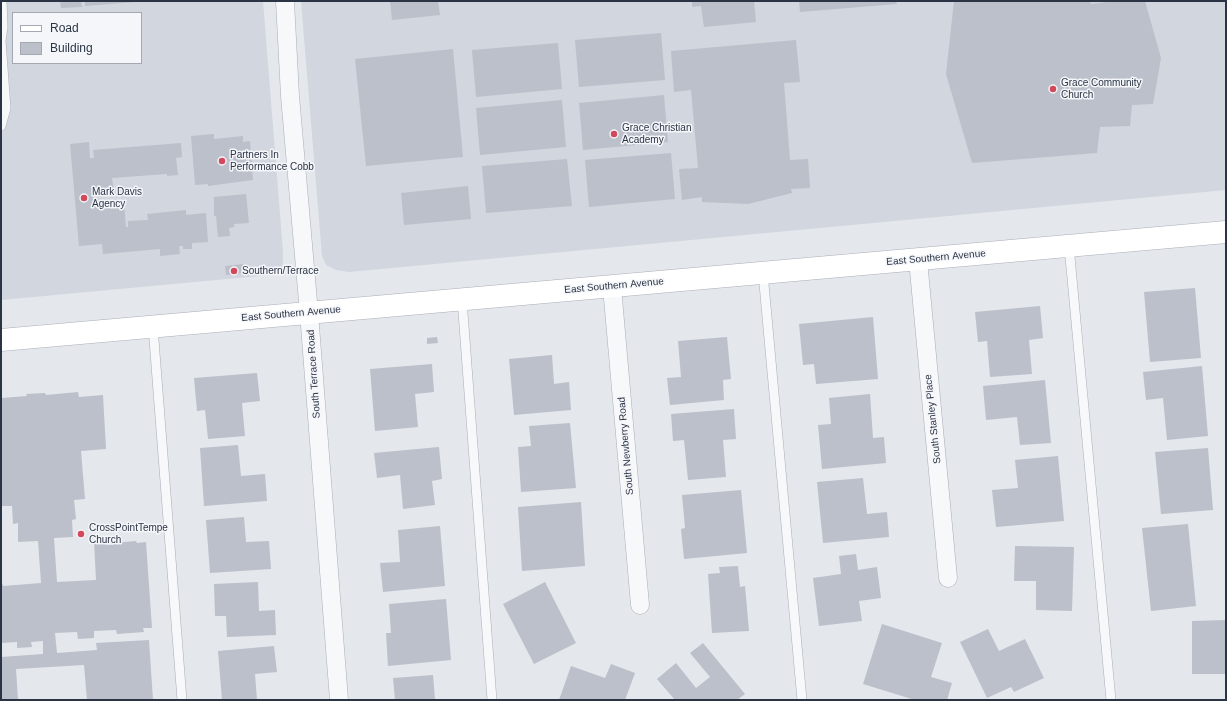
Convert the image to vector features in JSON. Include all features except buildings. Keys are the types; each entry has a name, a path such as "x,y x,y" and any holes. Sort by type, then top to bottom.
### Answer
{"main road":[{"name":"East Southern Avenue","path":"1,340 1226,232"}],"street":[{"name":"South Terrace Road","path":"285,1 290,96 309,313 339,700"},
{"name":"South Stanley Place","path":"918,260 948,578"},
{"name":"South Newberry Road","path":"612,287 640,605"}],"lane":[{"path":"1,126 6,108 1,41 4,27 2,1"},
{"path":"1069,246 1111,700"},
{"path":"762,273 802,700"},
{"path":"462,299 492,700"},
{"path":"154,327 182,700"}],"shaded area":[{"path":"1,1 263,1 283,252 283,264 280,270 270,275 1,300"},
{"name":"Grace Christian Academy","path":"301,1 1226,1 1226,190 349,272 336,270 326,265 322,256"}],"place":[{"name":"Grace Community Church","path":"1053,89"},
{"name":"Grace Christian Academy","path":"614,134"},
{"name":"Partners In Performance Cobb","path":"222,161"},
{"name":"Mark Davis Agency","path":"84,198"},
{"name":"Southern/Terrace","path":"234,271"},
{"name":"CrossPointTempe Church","path":"81,534"}]}
